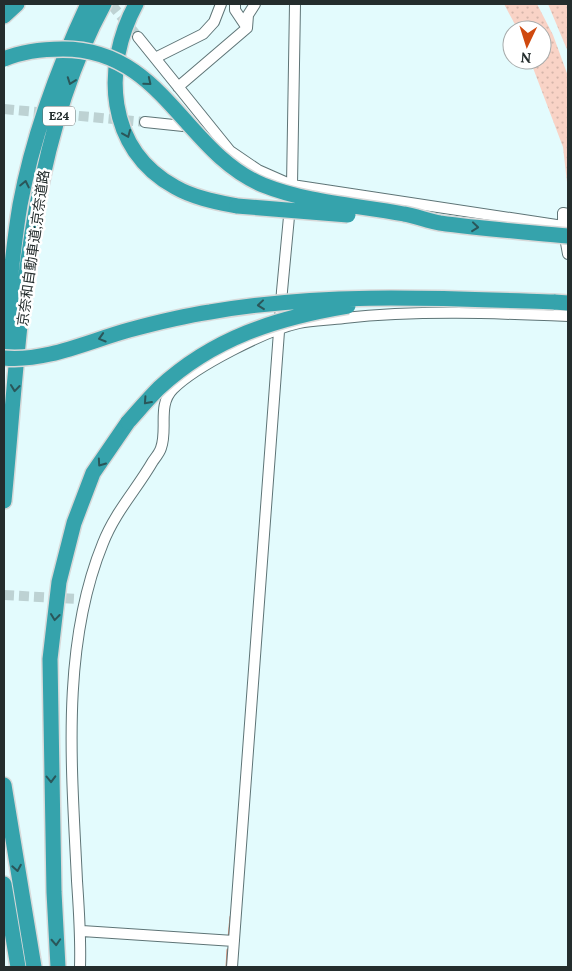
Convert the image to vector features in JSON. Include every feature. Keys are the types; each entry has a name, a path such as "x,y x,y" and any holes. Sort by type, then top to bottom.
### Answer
{"highway":[{"path":"4,16 17,4"},
{"name":"京奈和自動車道;京奈道路","path":"4,349 16,232 22,195 41,120 72,37 88,4"},
{"name":"京奈和自動車道;京奈道路","path":"4,501 22,322 33,234 46,162 56,124 86,41 104,4"},
{"path":"136,4 121,40 115,69 118,110 126,137 137,156 152,171 176,188 214,202 237,206 439,223 565,231"},
{"path":"4,59 40,49 73,49 103,55 148,81 228,165 263,185 332,204 404,214 439,223"},
{"path":"4,358 34,357 130,330 209,312 249,306 324,299 396,296 561,302"},
{"path":"58,967 54,892 50,659 59,582 74,523 94,473 128,422 158,389 183,368 211,349 242,333 270,322 318,311 400,302 561,302"},
{"path":"4,785 34,967"},
{"path":"4,884 18,967"}],"street":[{"path":"155,58 203,34 214,22 221,4"},
{"path":"236,4 235,10 247,28"},
{"path":"178,87 247,28 248,15 255,4"},
{"path":"232,967 292,185 295,4"},
{"path":"138,37 230,151 258,170 292,185 565,231"},
{"path":"145,122 212,129"},
{"path":"568,214 563,213 568,254"},
{"path":"80,967 82,931 77,884 72,730 81,599 116,515 161,448 162,414 171,391 201,369 232,350 298,323 368,316 484,313 568,316"},
{"path":"82,931 234,940"}],"shaded area":[{"path":"504,4 537,4 545,20 513,20"},
{"path":"548,4 568,4 568,52"},
{"path":"552,33 568,76 568,191 563,147 534,70 552,70"}],"waterway":[{"path":"229,938 231,917"},
{"path":"227,967 228,950"}],"tunnel":[{"path":"111,4 138,37"},
{"path":"4,109 145,122"},
{"path":"4,595 77,599"}]}
